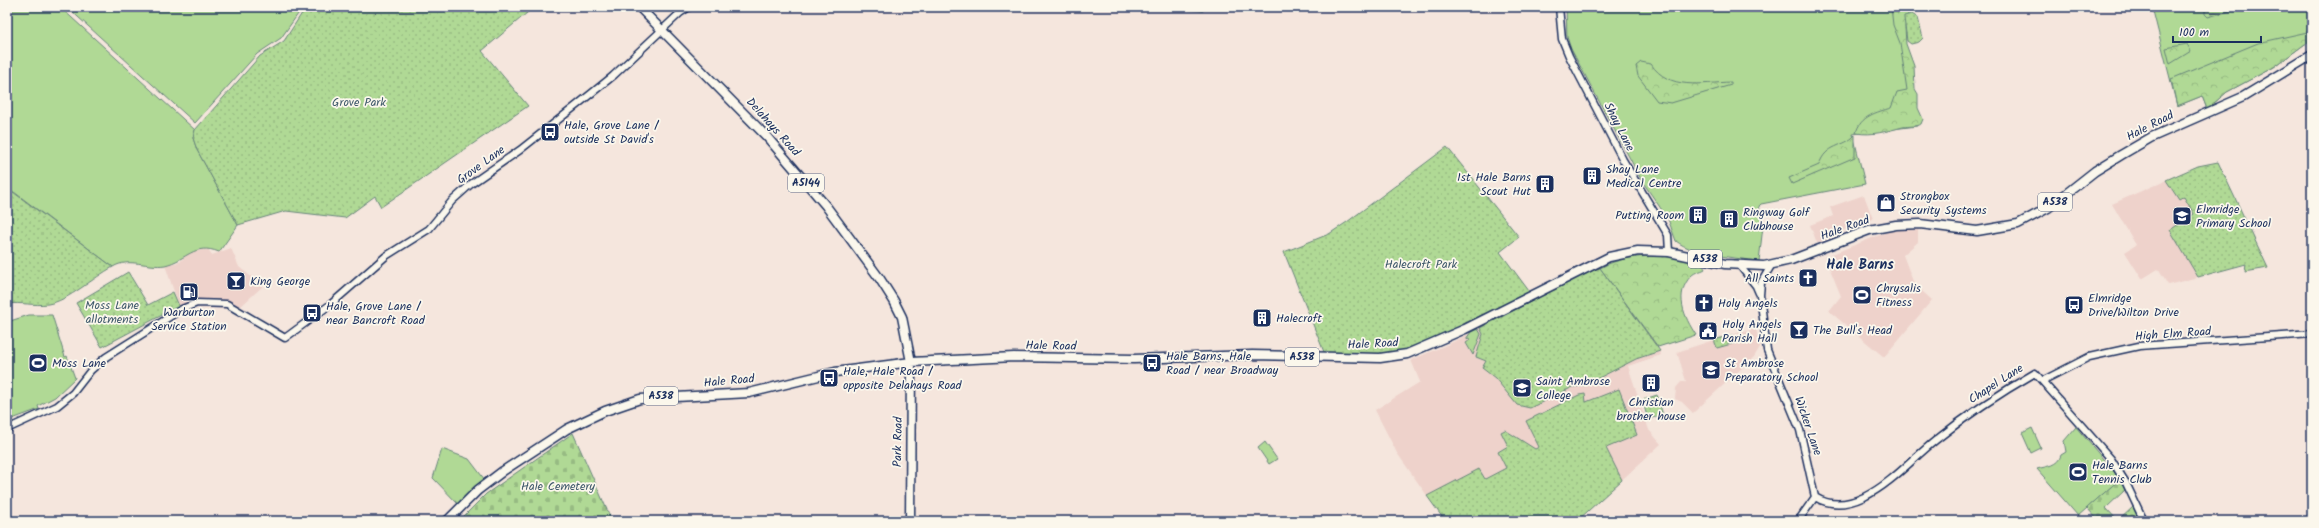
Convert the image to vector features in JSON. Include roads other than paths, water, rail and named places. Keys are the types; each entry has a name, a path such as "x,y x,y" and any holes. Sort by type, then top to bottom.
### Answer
{"main road":[{"name":"Delahays Road","path":"639,7 767,137 826,206 887,290 902,317 911,362"},
{"name":"Hale Road","path":"447,521 478,490 537,448 567,429 627,402 657,396 749,393 835,372 911,362 1014,357 1134,359 1252,355 1380,358 1407,354 1465,329 1609,256 1638,251 1669,252 1740,266 1772,264 1791,260 1877,228 1920,224 1977,232 2018,224 2048,208 2095,171 2152,137 2243,97 2312,55"},
{"name":"Park Road","path":"910,521 911,362"}],"street":[{"name":"Grove Lane","path":"7,428 57,406 109,354 182,309 197,303 228,304 284,338 331,304 386,256 428,230 452,201 471,184 520,150 577,105 690,7"},
{"name":"Shay Lane","path":"1559,7 1562,39 1569,56 1623,160 1668,235 1669,252"},
{"name":"Wicker Lane","path":"1772,264 1761,283 1760,295 1767,350 1800,430 1815,497"},
{"name":"Wicker Lane","path":"1740,266 1756,286 1760,295"},
{"name":"High Elm Road","path":"2042,381 2089,357 2139,346 2312,334"},
{"name":"Chapel Lane","path":"1815,497 1824,503 1839,504 1863,497 1887,482 1935,440 1988,401 2035,373 2112,459 2126,483 2144,521"},
{"path":"1798,521 1815,497"}],"place":[{"name":"Hale, Grove Lane / outside St David's","path":"550,132"},
{"name":"Shay Lane Medical Centre","path":"1592,176"},
{"name":"1st Hale Barns Scout Hut","path":"1545,184"},
{"name":"Strongbox Security Systems","path":"1886,203"},
{"name":"Putting Room","path":"1698,215"},
{"name":"Elmridge Primary School","path":"2182,216"},
{"name":"Ringway Golf Clubhouse","path":"1729,219"},
{"name":"All Saints","path":"1808,278"},
{"name":"King George","path":"236,281"},
{"name":"Warburton Service Station","path":"189,292"},
{"name":"Chrysalis Fitness","path":"1862,295"},
{"name":"Holy Angels","path":"1704,303"},
{"name":"Elmridge Drive/Wilton Drive","path":"2074,305"},
{"name":"Hale, Grove Lane / near Bancroft Road","path":"312,313"},
{"name":"Halecroft","path":"1262,318"},
{"name":"The Bull's Head","path":"1799,330"},
{"name":"Holy Angels Parish Hall","path":"1708,331"},
{"name":"Moss Lane","path":"38,363"},
{"name":"Hale Barns, Hale Road / near Broadway","path":"1152,363"},
{"name":"St Ambrose Preparatory School","path":"1711,370"},
{"name":"Hale, Hale Road / opposite Delahays Road","path":"829,378"},
{"name":"Christian brother house","path":"1651,383"},
{"name":"Saint Ambrose College","path":"1522,388"},
{"name":"Hale Barns Tennis Club","path":"2078,472"}],"district":[{"name":"Hale Barns","path":"1860,265"}],"park label":[{"name":"Grove Park","path":"359,102"},
{"name":"Halecroft Park","path":"1421,264"},
{"name":"Moss Lane allotments","path":"112,312"},
{"name":"Hale Cemetery","path":"558,486"}]}
